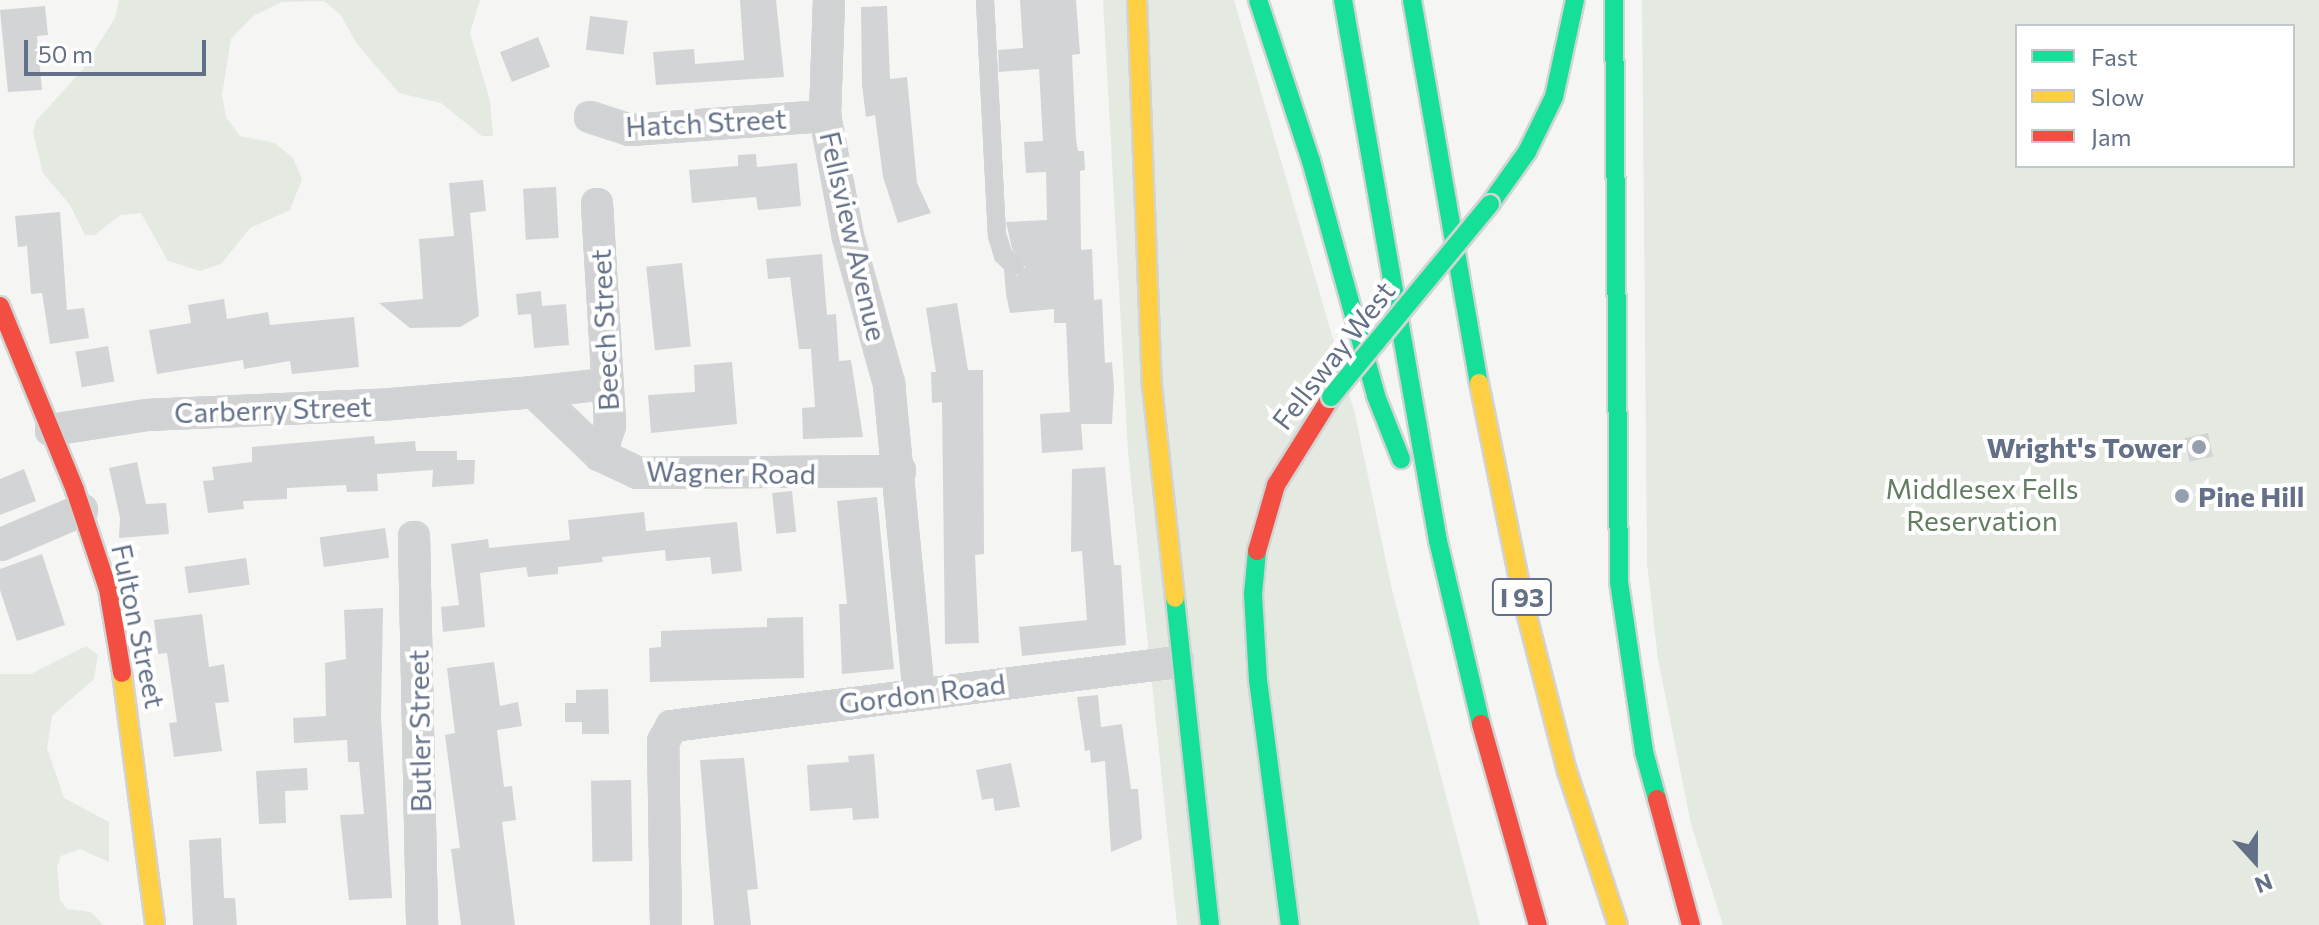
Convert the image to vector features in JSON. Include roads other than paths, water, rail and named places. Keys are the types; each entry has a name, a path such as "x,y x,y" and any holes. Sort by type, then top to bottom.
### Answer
{"main road":[{"path":"1137,0 1152,386 1178,662 1210,925"},
{"path":"1258,0 1311,161 1376,396 1444,568"},
{"name":"I 93","path":"1343,0 1404,367 1444,568 1499,797 1538,925"},
{"name":"I 93","path":"1412,0 1473,356 1523,600 1567,771 1618,925"},
{"name":"Fellsway West","path":"1290,925 1258,680 1253,594 1257,548 1276,485 1296,446 1331,397 1490,204 1527,152 1554,97 1575,0"},
{"path":"1614,0 1614,445 1619,582 1644,752 1691,925"},
{"name":"Fulton Street","path":"0,306 82,510 116,624 155,925"}],"street":[{"name":"Fellsview Avenue","path":"829,0 825,116 848,237 889,384 900,471 919,693"},
{"name":"Hatch Street","path":"590,117 630,130 825,116"},
{"name":"Beech Street","path":"597,204 610,425 600,455"},
{"path":"534,392 607,384"},
{"name":"Wagner Road","path":"534,392 600,455 638,473 900,471"},
{"name":"Carberry Street","path":"51,430 147,415 534,392"},
{"path":"0,545 82,510"},
{"name":"Butler Street","path":"414,537 422,925"},
{"name":"Gordon Road","path":"666,925 663,742 668,728 919,693 1178,662"}],"lane":[{"path":"985,0 997,235 1003,255 1015,266"}],"place":[{"name":"Wright's Tower","path":"2199,447"},
{"name":"Pine Hill","path":"2182,496"}],"park label":[{"name":"Middlesex Fells Reservation","path":"1982,504"}]}
